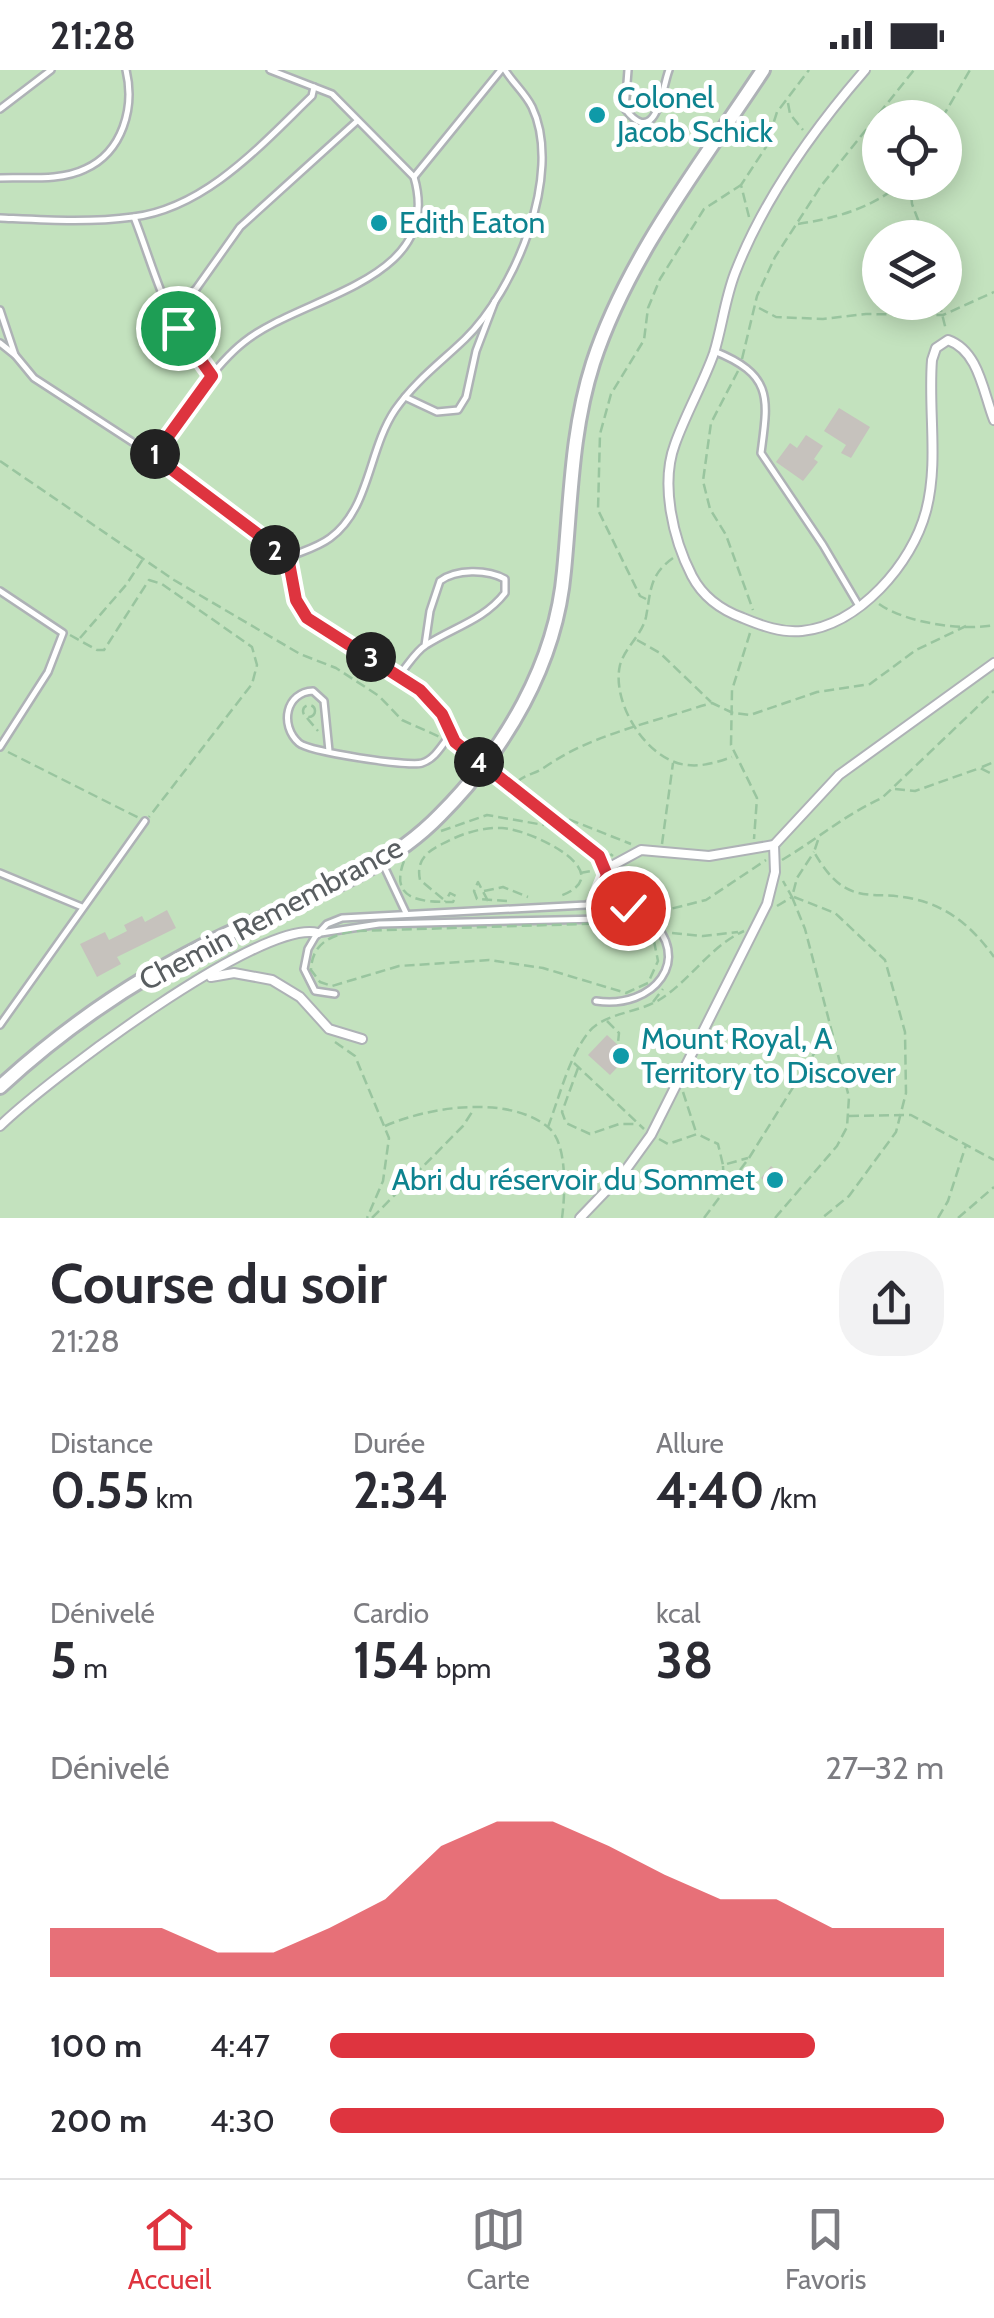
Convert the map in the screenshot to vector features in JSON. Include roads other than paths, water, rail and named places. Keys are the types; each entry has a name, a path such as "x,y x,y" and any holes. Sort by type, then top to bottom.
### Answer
{"street":[{"name":"Chemin Remembrance","path":"0,1086 79,1023 150,976 207,944 382,862 441,815 483,766 524,699 541,654 556,592 568,446 593,349 632,262 760,70"},
{"path":"865,70 811,137 758,225 729,288 714,351 671,456 672,509 683,552 705,595 752,622 785,631 802,631 836,620 858,606 899,566 926,512 933,440 932,360 936,348 948,340 964,348 972,361 994,420"},
{"path":"601,872 641,850 709,856 774,845 854,763 994,663"},
{"path":"580,1218 625,1172 679,1085 766,907 776,868 774,845"},
{"path":"0,1126 128,1022 197,981 297,933 318,933"},
{"path":"197,981 234,974 272,980 300,997 329,1029 362,1039"}],"lane":[{"path":"0,109 51,70"},
{"path":"0,178 72,174 99,160 126,122 131,97 126,70"},
{"path":"154,456 212,376 254,334 359,284 403,250 418,212 414,177 332,94 270,70"},
{"path":"405,397 438,412 458,410 466,396 476,351 495,301 532,228 540,184 538,128 533,109 503,70 414,177"},
{"path":"628,70 625,109 630,116 645,120 652,119 660,109 669,70"},
{"path":"0,218 57,221 134,217 184,201 228,173 312,96 314,87"},
{"path":"169,312 196,289 240,227 356,122"},
{"path":"134,217 156,286 212,376"},
{"path":"288,557 320,545 350,519 375,448 405,397 418,380 465,338 495,301"},
{"path":"0,310 15,355"},
{"path":"0,343 47,387 154,456 288,557 300,611 400,674 434,705 448,738 594,852 604,889 596,902"},
{"path":"714,351 751,372 767,401 760,453 823,544 858,606"},
{"path":"400,674 426,645 462,628 496,604 506,593 505,579 474,573 454,574 440,581 432,599 426,645"},
{"path":"0,591 64,633 48,672 0,748"},
{"path":"329,751 322,697 313,690 300,692 288,711 294,736 303,746 329,751 410,764 432,758 448,738"},
{"path":"0,1025 145,822"},
{"path":"382,862 406,912"},
{"path":"0,873 82,907"},
{"path":"335,994 320,994 305,975 308,949 318,933 342,918 406,912 566,908 596,902 641,913 657,928 666,950 663,975 652,991 637,1000 617,1004 596,1002"},
{"path":"318,933 379,924 602,919 610,918 619,906"}],"place":[{"name":"Colonel Jacob Schick","path":"597,115"},
{"name":"Edith Eaton","path":"379,223"},
{"name":"Mount Royal, A Territory to Discover","path":"621,1056"},
{"name":"Abri du réservoir du Sommet","path":"775,1180"}]}
